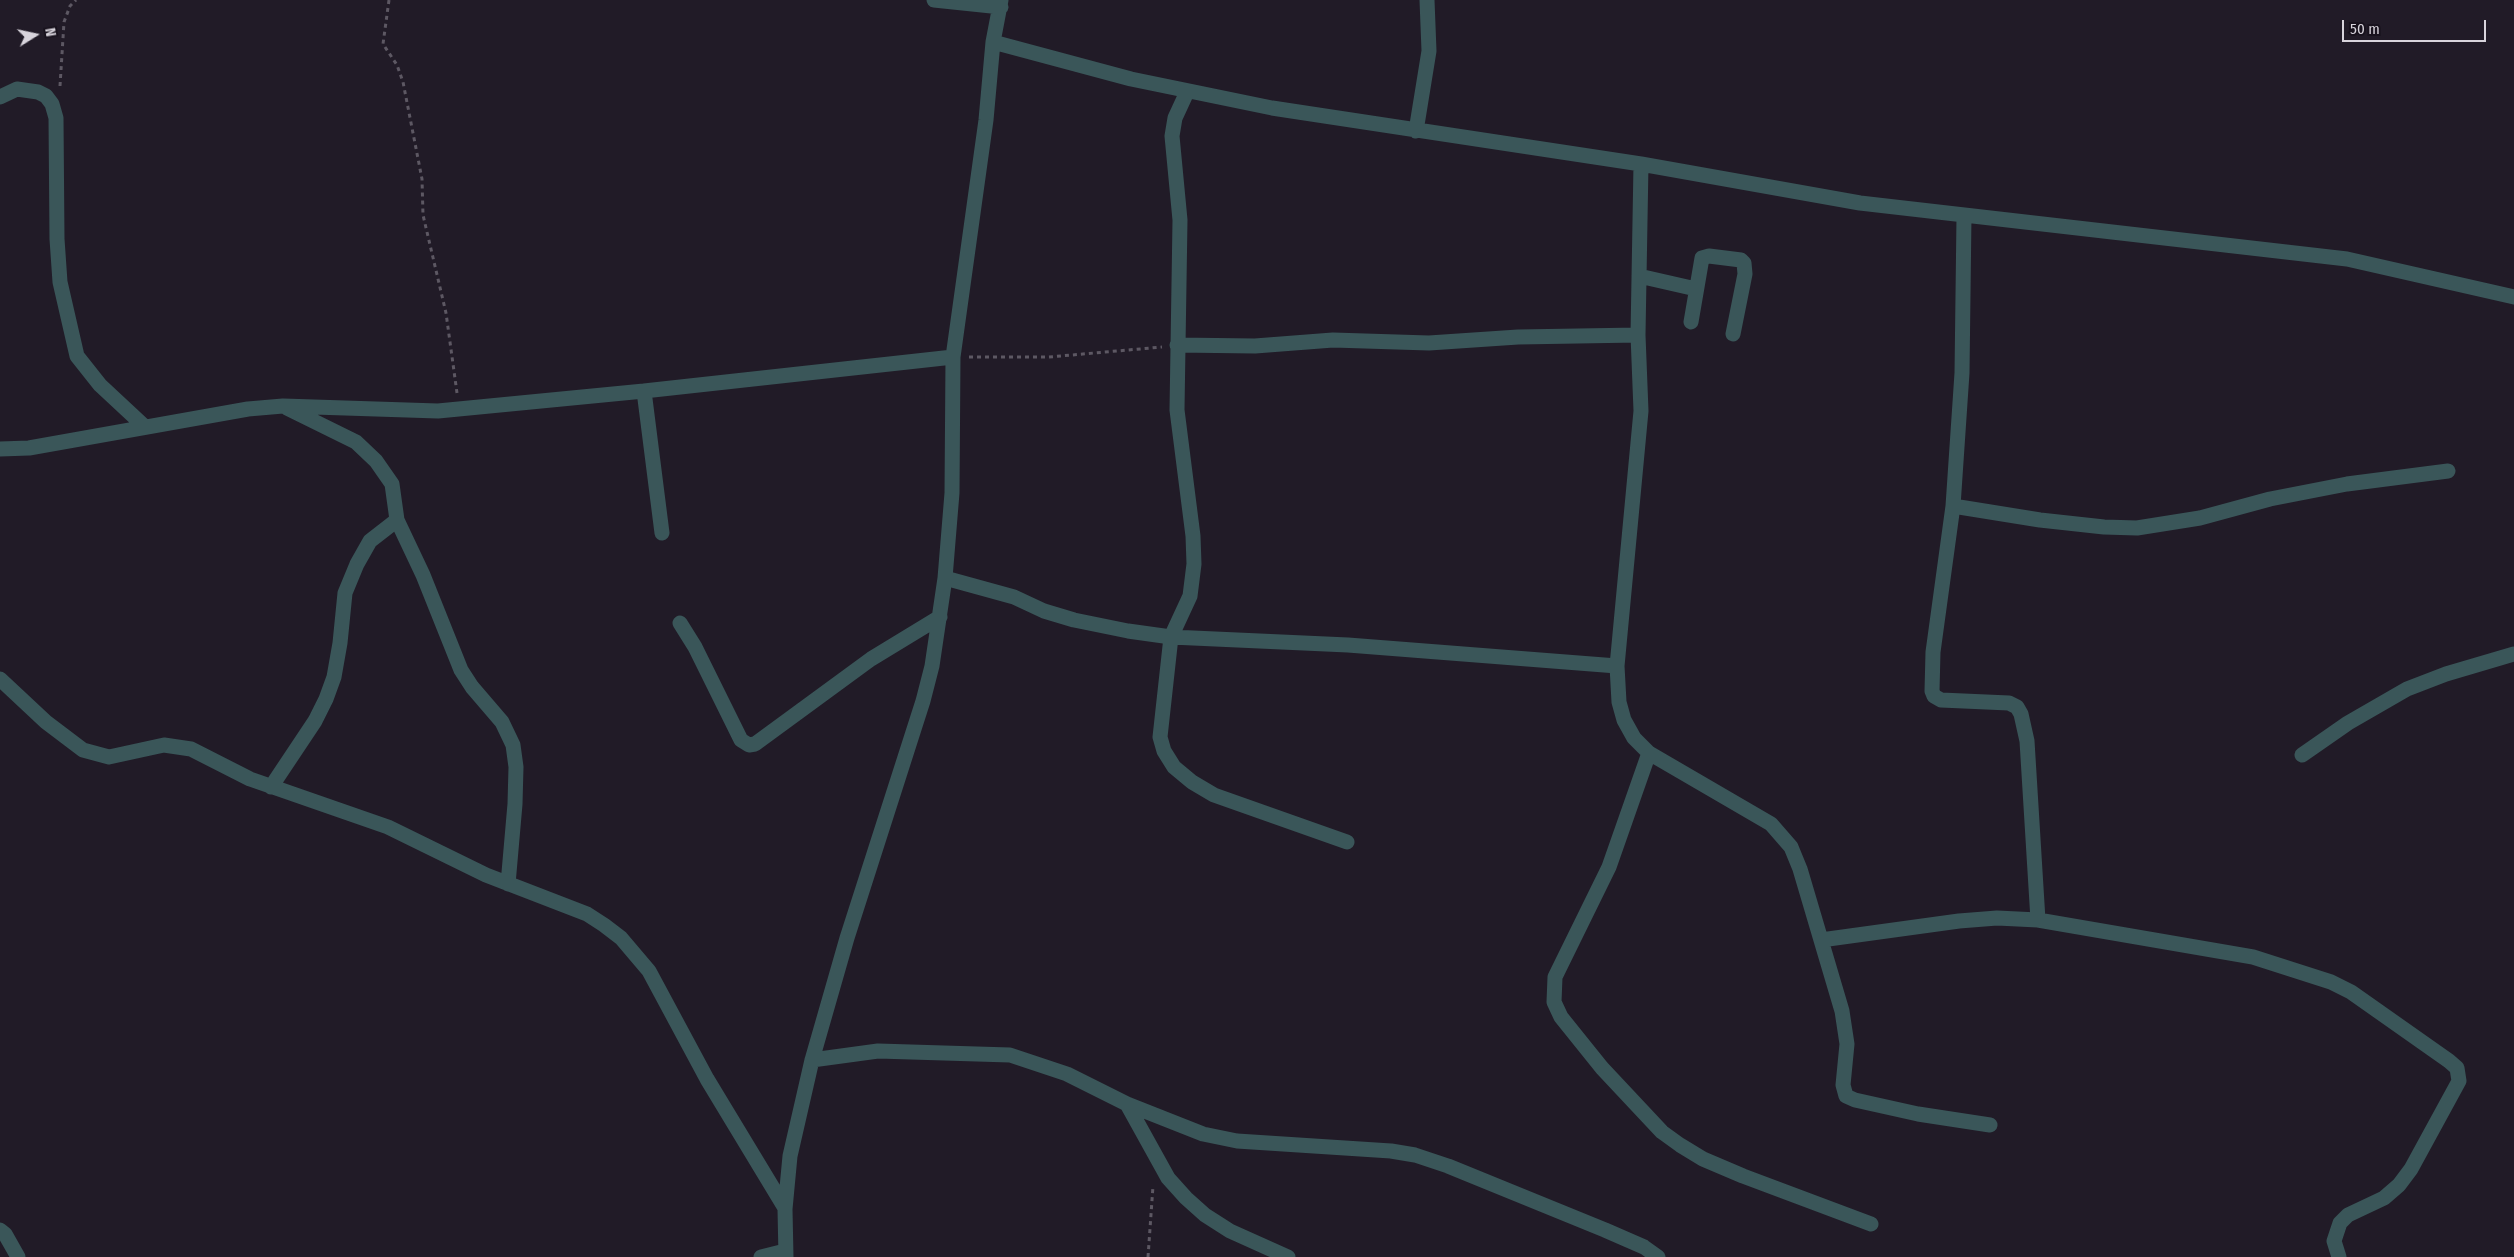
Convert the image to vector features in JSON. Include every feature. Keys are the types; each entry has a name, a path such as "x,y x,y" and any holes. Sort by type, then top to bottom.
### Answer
{"street":[{"path":"760,1257 785,1254 785,1209 790,1156 812,1060 847,938 924,701 940,617 952,493 953,357 986,120 993,42 1001,4 934,0"},
{"path":"1416,131 1429,51 1427,0"},
{"path":"993,42 1187,92 1416,131 1641,164 1860,203 2347,259 2514,297"},
{"path":"0,97 17,90 38,92 46,96 52,104 56,118 56,239 60,282 77,356 100,385 144,426"},
{"path":"1187,92 1175,118 1172,136 1180,220 1177,346 1178,410 1193,536 1194,564 1190,596 1171,637 1160,737 1164,752 1174,767 1192,782 1214,795 1347,842"},
{"path":"1641,164 1638,335 1640,411 1616,666 1618,702 1624,720 1634,738 1650,753 1752,812 1771,824 1784,836 1800,869 1836,988 1846,1031 1847,1044 1843,1085 1846,1096 1855,1100 1918,1114 1990,1125"},
{"path":"1964,216 1962,373 1953,506 1933,652 1932,691 1934,696 1941,700 2009,703 2017,707 2021,714 2027,741 2038,920"},
{"path":"1691,322 1700,262 1704,256 1741,260 1744,263 1745,274 1734,334"},
{"path":"1639,276 1696,289"},
{"path":"1177,346 1255,346 1333,340 1429,343 1518,338 1638,335"},
{"path":"0,449 29,448 144,426 283,406 406,411 459,409 644,392 953,357"},
{"path":"644,392 662,533"},
{"path":"283,406 356,442 376,461 392,484 397,520 423,574 462,670 472,687 502,722 512,745 516,767 515,804 508,884"},
{"path":"1953,506 2040,520 2104,527 2137,528 2200,518 2270,499 2347,484 2448,472"},
{"path":"271,787 315,722 326,699 334,677 346,593 357,564 370,541 397,520"},
{"path":"945,578 1014,597 1044,611 1074,620 1128,631 1171,637 1348,645 1616,666"},
{"path":"680,623 695,647 741,740 749,745 755,744 871,660 940,617"},
{"path":"2302,755 2348,723 2407,689 2446,674 2514,654"},
{"path":"0,679 52,727 83,750 108,757 164,745 191,749 250,779 388,827 508,884 588,914 621,938 649,971 707,1079 785,1209"},
{"path":"1650,753 1609,867 1555,977 1554,1002 1561,1017 1602,1068 1662,1132 1680,1146 1703,1159 1743,1176 1871,1224"},
{"path":"1821,940 1959,921 1997,918 2038,920 2253,957 2331,982 2351,992 2457,1068 2459,1081 2411,1169 2399,1185 2384,1198 2348,1216 2340,1223 2334,1241 2340,1257"},
{"path":"812,1060 878,1051 1010,1055 1067,1074 1126,1104 1203,1134 1237,1141 1391,1151 1415,1155 1448,1166 1605,1230 1644,1247 1658,1257"},
{"path":"1126,1104 1168,1178 1186,1198 1206,1215 1230,1231 1288,1257"},
{"path":"0,1230 5,1234 18,1257"}],"path":[{"path":"59,90 64,22 70,6 76,0"},
{"path":"389,0 383,44 397,65 403,82 422,179 423,215 446,313 459,409"},
{"path":"953,357 1049,357 1177,346"},
{"path":"1148,1257 1153,1183"}]}
